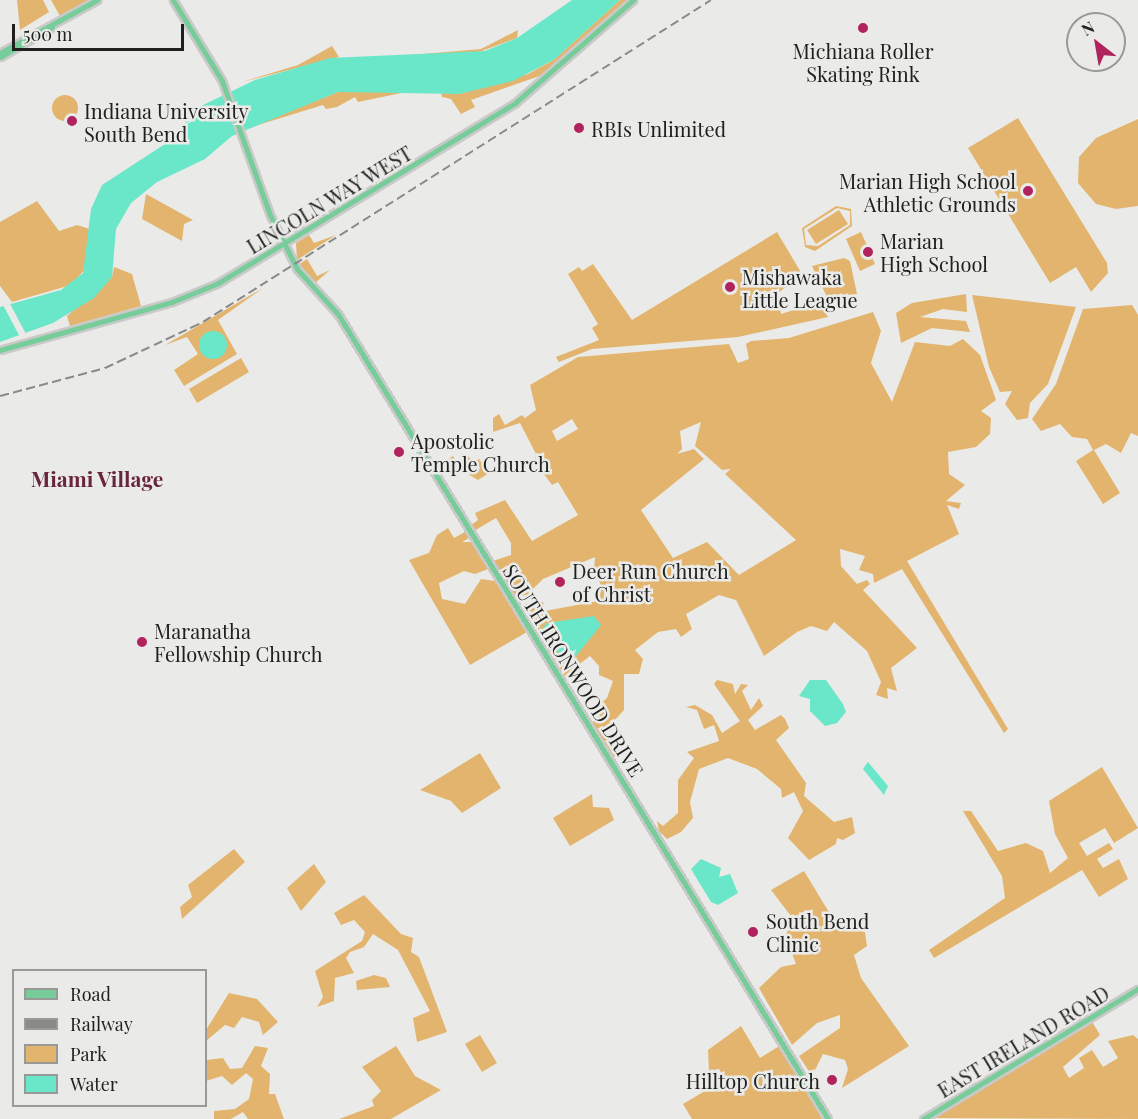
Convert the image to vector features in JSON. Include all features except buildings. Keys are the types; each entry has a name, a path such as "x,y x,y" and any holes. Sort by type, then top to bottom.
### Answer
{"main road":[{"path":"0,55 97,0"},
{"name":"SOUTH IRONWOOD DRIVE","path":"172,0 225,87 246,137 284,245 302,276 338,314 828,1119"},
{"name":"LINCOLN WAY WEST","path":"0,350 187,296 284,245 521,99 633,0"},
{"name":"EAST IRELAND ROAD","path":"923,1119 1138,989"}],"green space":[{"path":"17,0 43,0 49,12 20,30"},
{"path":"51,0 89,0 60,16"},
{"path":"620,0 628,0 548,73 471,100 475,107 461,114 451,99 442,97 441,92 459,94 528,74 555,59"},
{"path":"518,30 517,38 471,55 411,55 481,49"},
{"path":"332,46 339,57 242,82 298,65"},
{"path":"411,91 358,102 355,97 337,107 326,109 323,105 245,129 338,92"},
{"path":"65,95 74,99 78,108 74,117 65,121 56,117 52,108 56,99"},
{"name":"Marian High School Athletic Grounds","path":"1018,118 1107,263 1108,273 1091,292 1076,267 1050,283 968,148"},
{"path":"1138,119 1138,206 1116,209 1096,204 1078,183 1079,157 1096,138"},
{"path":"146,194 193,220 184,224 182,241 142,219"},
{"path":"37,201 59,231 77,225 90,229 86,268 71,285 12,302 0,286 0,222"},
{"path":"836,206 851,209 852,226 815,251 805,247 802,228","holes":["837,208 850,211 850,225 818,246 806,245 804,229"]},
{"path":"839,210 848,224 816,244 807,230"},
{"path":"777,232 802,274 777,294 781,314 819,302 828,317 738,337 592,349 559,362 556,357 599,340 592,328 598,324 568,274 579,267 582,271 593,264 632,320"},
{"path":"861,232 875,264 860,271 846,239"},
{"path":"309,235 314,243 336,235 297,260 296,243"},
{"path":"844,258 850,261 857,294 827,297 812,266"},
{"path":"307,259 317,276 330,270 314,284 298,265"},
{"path":"114,267 132,274 141,306 70,326 67,316 112,277"},
{"path":"263,288 218,320 237,354 184,386 174,370 198,354 187,337 165,345"},
{"path":"966,294 967,312 943,309 920,317 966,321 970,332 932,328 901,343 896,313 912,303"},
{"path":"972,295 1076,307 1048,384 1030,403 1028,418 1017,420 1005,404 1012,391 1000,392 989,367"},
{"path":"1132,305 1138,315 1138,436 1131,433 1121,453 1106,444 1094,450 1120,493 1103,504 1076,461 1093,450 1087,439 1072,437 1060,424 1041,431 1032,419 1056,384 1083,309"},
{"path":"873,312 881,331 871,363 892,402 915,342 950,346 963,339 980,355 996,400 981,411 991,418 990,434 976,447 948,452 949,474 965,485 946,501 961,503 959,509 947,505 959,534 907,561 1008,729 1004,733 902,569 874,583 873,574 859,570 865,556 840,549 841,566 857,584 867,580 870,584 863,590 917,648 891,668 897,691 887,688 888,699 876,695 881,682 867,651 834,622 827,631 811,626 797,632 764,656 736,600 719,595 686,614 692,629 681,637 676,629 658,632 635,650 643,659 639,674 624,674 624,710 614,721 621,732 611,726 604,735 616,743 620,754 614,757 592,722 600,716 596,708 607,698 613,681 599,675 599,666 590,656 564,676 524,604 543,602 545,611 598,601 602,587 594,571 595,557 543,579 527,595 514,596 493,561 511,555 511,543 496,518 474,531 471,525 478,520 475,513 505,500 532,541 578,515 558,482 552,485 535,462 536,454 520,423 493,432 493,418 499,414 505,425 522,415 525,418 536,410 530,385 578,357 729,344 738,363 749,359 746,344 751,341 789,338","holes":["572,419 578,429 557,441 552,431","701,422 695,446 722,470 731,469 725,474 796,540 739,575 707,542 673,558 641,510 704,459 694,449 677,454 682,449 680,431"]},
{"path":"241,358 249,372 197,403 189,389"},
{"path":"453,456 457,462 468,456 473,462 479,459 489,473 478,480 463,471 451,473 444,462"},
{"path":"448,528 454,538 465,532 469,538 462,542 471,542 488,569 475,574 464,571 439,583 442,599 465,604 481,579 495,581 527,632 470,665 409,560 429,553 437,535"},
{"path":"717,680 733,684 735,694 741,684 748,685 742,691 751,710 759,698 763,706 748,720 755,730 781,715 785,719 789,728 776,740 806,783 804,796 834,822 852,817 855,833 843,840 837,838 836,844 809,860 788,838 803,811 794,792 782,798 781,789 757,769 728,758 699,769 690,802 693,818 681,832 667,839 659,831 657,821 663,826 678,813 678,780 694,758 687,752 719,741 714,725 704,729 697,710 686,707 695,705 712,715 722,733 740,721 714,684"},
{"path":"480,753 501,788 462,813 451,801 420,790"},
{"path":"1102,767 1138,828 1114,843 1105,828 1079,843 1087,856 1109,843 1113,849 1097,859 1103,868 1119,859 1128,879 1099,897 1082,870 934,958 929,950 1005,898 1002,876 963,811 971,811 998,851 1026,843 1043,851 1050,873 1068,858 1055,834 1049,801"},
{"path":"592,794 593,807 609,808 614,820 570,846 553,818"},
{"path":"234,849 245,862 182,919 180,907 192,897 188,885"},
{"path":"314,864 326,882 301,911 287,888"},
{"path":"804,871 838,927 865,932 867,946 854,955 861,978 909,1046 842,1088 848,1069 845,1060 823,1054 812,1076 799,1056 840,1028 840,1015 817,1023 792,1045 759,988 781,967 796,964 785,936 794,920 771,890"},
{"path":"364,895 401,934 413,938 411,952 419,957 447,1032 417,1042 413,1018 430,1011 398,950 373,934 364,947 350,952 346,958 354,973 335,978 334,1001 317,1007 323,997 315,971 362,941 365,932 354,920 341,925 334,913"},
{"path":"374,975 386,978 390,987 357,990 356,981"},
{"path":"229,993 257,999 278,1022 263,1035 259,1022 242,1017 234,1028 225,1025 207,1040 207,1028"},
{"path":"1091,1020 1100,1035 1063,1067 1069,1078 1084,1068 1079,1058 1092,1050 1103,1067 1118,1058 1108,1041 1133,1035 1138,1039 1138,1119 931,1118"},
{"path":"741,1026 760,1058 781,1045 822,1119 692,1119 683,1104 725,1079 719,1069 709,1071 708,1050"},
{"path":"480,1035 497,1063 482,1072 465,1044"},
{"path":"255,1046 268,1048 261,1066 270,1074 269,1094 275,1094 284,1119 248,1119 243,1112 231,1119 214,1119 214,1111 235,1109 249,1099 253,1079 246,1073 232,1085 222,1076 207,1081 207,1060 223,1058 230,1069 242,1068"},
{"path":"396,1046 415,1076 441,1090 391,1119 339,1119 374,1106 372,1100 381,1091 362,1067"}],"water":[{"path":"572,0 620,0 555,59 513,81 459,94 338,92 232,136 205,159 157,182 131,203 116,229 112,277 94,298 53,323 0,342 0,307 61,290 83,273 91,209 102,185 165,144 201,106 255,80 330,58 485,51 517,38"},
{"path":"213,331 223,335 227,345 223,355 213,359 203,355 199,345 203,335"},
{"path":"594,616 601,625 568,666 542,629 547,623"},
{"path":"810,680 826,680 843,704 846,712 837,723 825,726 810,711 810,699 799,696"},
{"path":"868,762 888,786 884,795 863,769"},
{"path":"701,859 721,868 719,877 730,874 738,893 718,905 711,902 691,869"}],"pier":[{"path":"8,300 26,334 20,337 2,303"}],"railway":[{"path":"0,396 105,368 203,322 711,0"}],"place":[{"name":"Michiana Roller Skating Rink","path":"863,28"},
{"name":"Indiana University South Bend","path":"72,121"},
{"name":"RBIs Unlimited","path":"579,128"},
{"name":"Marian High School Athletic Grounds","path":"1028,191"},
{"name":"Marian High School","path":"868,252"},
{"name":"Mishawaka Little League","path":"730,287"},
{"name":"Apostolic Temple Church","path":"399,452"},
{"name":"Deer Run Church of Christ","path":"560,582"},
{"name":"Maranatha Fellowship Church","path":"142,642"},
{"name":"South Bend Clinic","path":"753,932"},
{"name":"Hilltop Church","path":"832,1080"}],"district":[{"name":"Miami Village","path":"97,478"}]}
